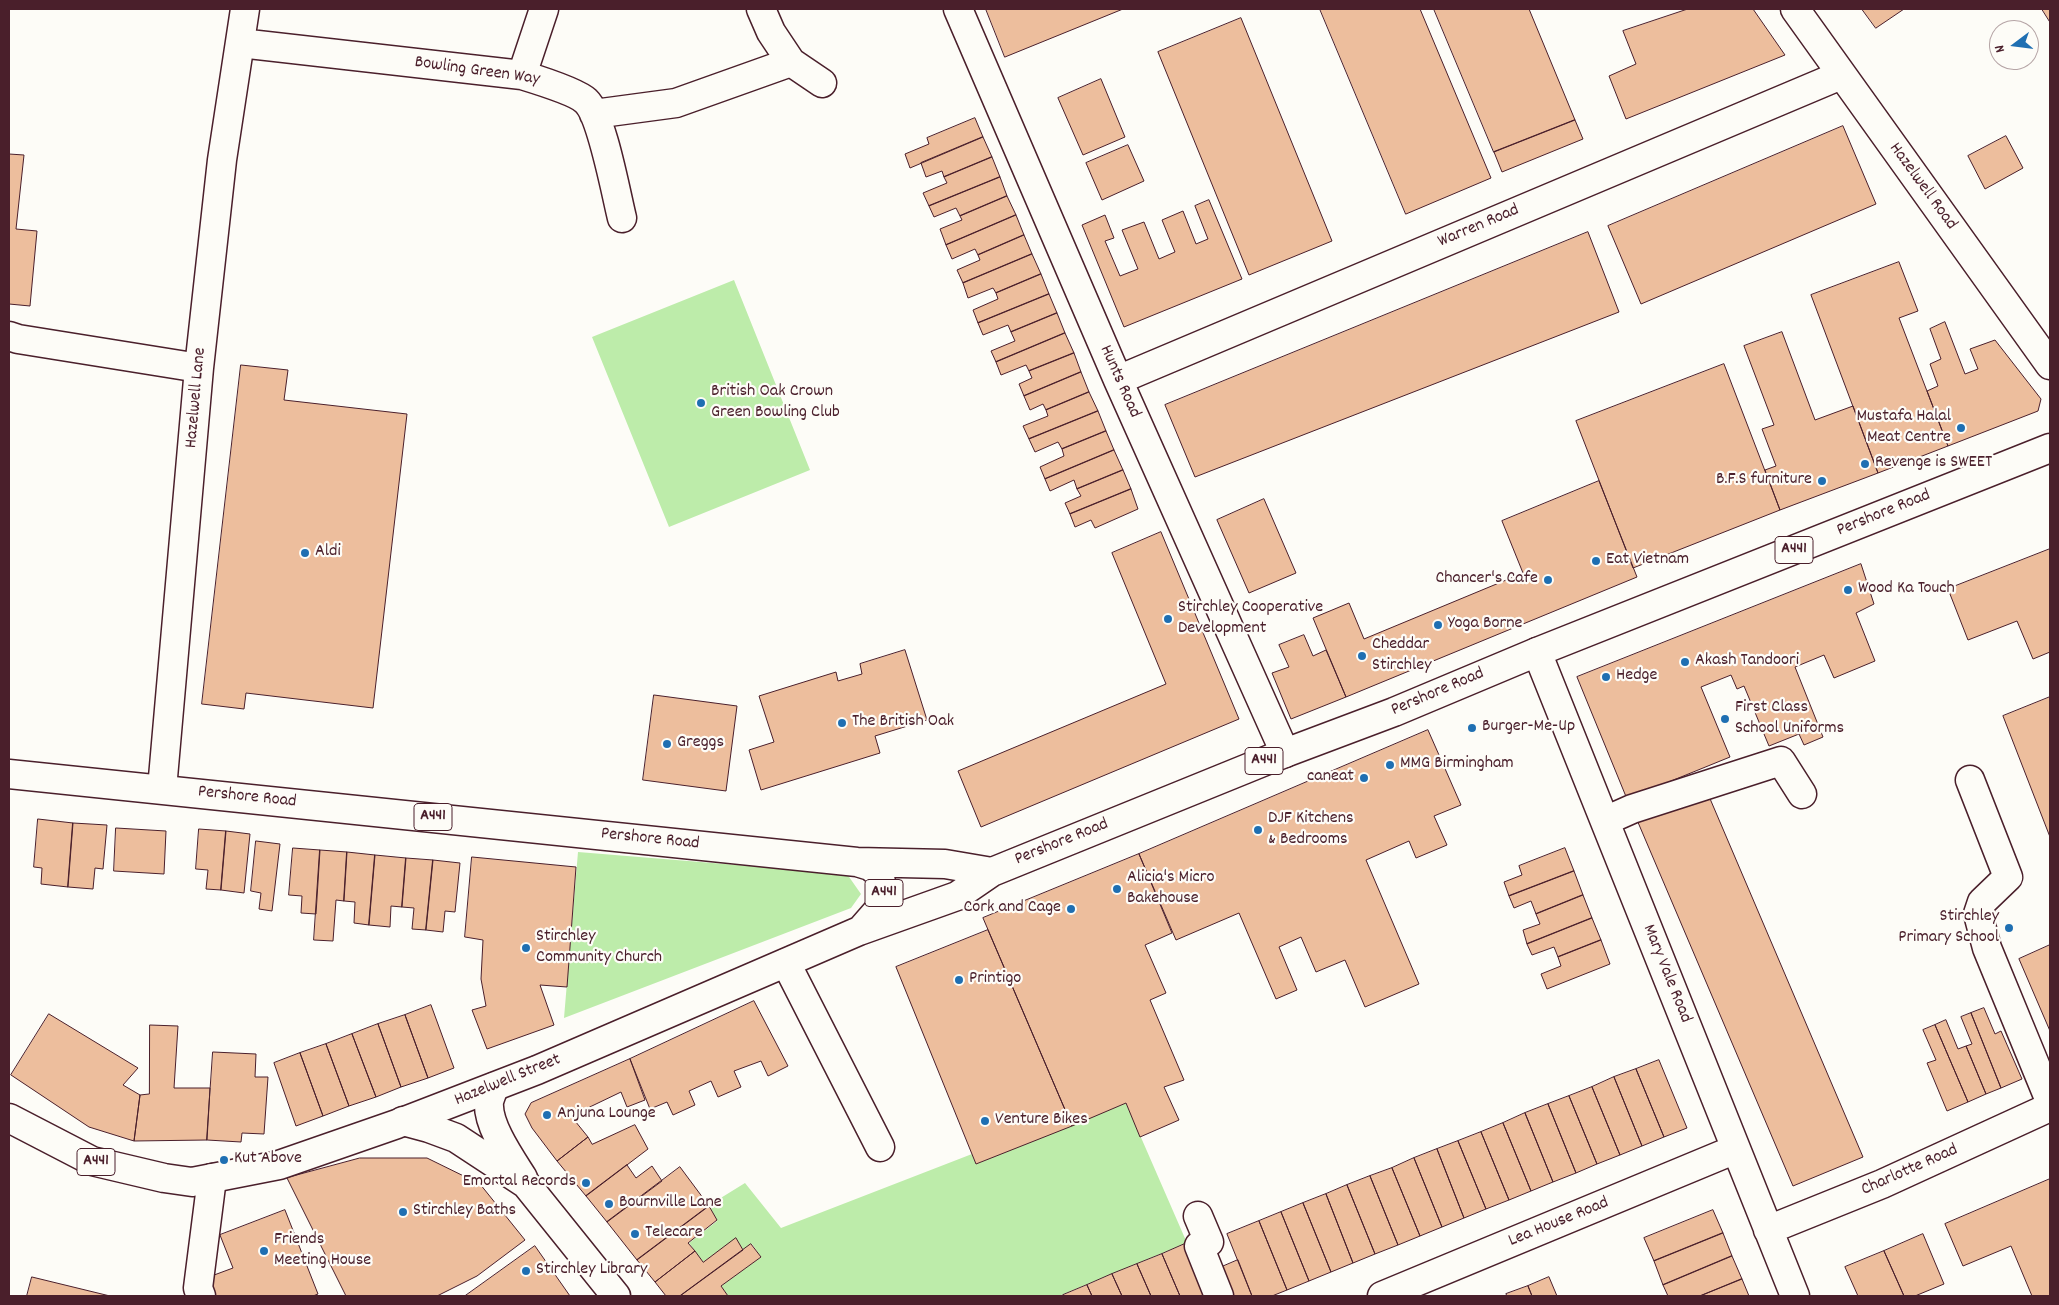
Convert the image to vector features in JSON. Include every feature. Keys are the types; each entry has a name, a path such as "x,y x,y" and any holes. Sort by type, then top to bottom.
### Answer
{"street":[{"name":"Hazelwell Lane","path":"162,789 199,368 222,160 244,9"},
{"path":"522,75 544,9"},
{"path":"761,9 770,32 791,62 822,83"},
{"name":"Hunts Road","path":"958,9 1118,380 1285,753"},
{"name":"Hazelwell Road","path":"1795,9 2050,365"},
{"name":"Bowling Green Way","path":"240,43 522,75 550,84 586,100 600,127 622,218"},
{"path":"594,114 676,102 791,62"},
{"name":"Warren Road","path":"1118,380 1841,75"},
{"path":"9,336 199,368"},
{"name":"Pershore Road","path":"9,774 857,862 945,864 992,872 2050,448"},
{"name":"Mary Vale Road","path":"1537,652 1795,1296"},
{"path":"1605,821 1632,809 1781,761 1802,794"},
{"path":"1970,780 2008,877 1982,902 1978,914 1987,948 2050,1101"},
{"name":"A441","path":"857,862 870,866 879,873 884,896 882,906 859,931"},
{"name":"Hazelwell Street","path":"9,1118 92,1160 164,1178 192,1182 279,1164 403,1121 537,1070 859,931 957,896 992,872"},
{"path":"786,962 880,1147"},
{"path":"494,1087 489,1103 491,1117 503,1146 526,1184 616,1296"},
{"name":"Charlotte Road","path":"1768,1230 1882,1184 2050,1106"},
{"path":"403,1121 456,1138 526,1184"},
{"name":"Lea House Road","path":"1382,1296 1736,1150"},
{"path":"201,1296 198,1288 212,1178"},
{"path":"1198,1216 1209,1242 1199,1246 1219,1296"}],"green space":[{"name":"British Oak Crown Green Bowling Club","path":"734,280 810,470 669,527 592,337"},
{"path":"578,852 847,874 861,894 851,908 564,1018"},
{"path":"1126,1103 1187,1243 1059,1296 728,1296 721,1286 761,1257 752,1244 743,1250 736,1239 703,1262 689,1243 717,1221 709,1206 745,1183 781,1228 972,1154 976,1164"}],"building":[{"path":"986,9 1123,9 1005,57"},
{"path":"1320,9 1420,9 1491,178 1406,214"},
{"path":"1434,9 1529,9 1575,120 1494,152"},
{"path":"1688,9 1753,9 1785,55 1626,119 1609,76 1636,64 1623,31"},
{"path":"1862,9 1904,9 1876,28"},
{"path":"2042,9 2050,9 2050,22"},
{"path":"1241,18 1332,241 1249,275 1158,52"},
{"path":"1101,79 1125,137 1083,155 1058,98"},
{"path":"975,118 983,137 910,168 905,154 929,144 927,138"},
{"path":"1575,120 1583,139 1502,172 1494,152"},
{"path":"1843,126 1876,204 1641,304 1608,226"},
{"path":"2006,136 2023,168 1985,189 1968,156"},
{"path":"983,137 992,157 944,177 942,171 926,177 921,163"},
{"path":"1128,145 1144,181 1102,200 1086,163"},
{"path":"9,154 24,155 16,229 37,231 30,306 9,304"},
{"path":"992,157 1000,177 929,206 923,193 947,183 944,177"},
{"path":"1000,177 1007,196 960,216 956,208 934,217 929,206"},
{"path":"1007,196 1016,215 946,245 940,229 962,220 960,216"},
{"path":"1209,200 1242,279 1124,327 1082,225 1105,215 1114,238 1105,241 1120,276 1138,269 1122,230 1144,222 1159,259 1175,252 1162,220 1183,211 1196,244 1208,239 1195,206"},
{"path":"1016,215 1024,235 978,255 975,249 952,259 946,245"},
{"path":"1588,232 1619,312 1195,477 1165,405"},
{"path":"1024,235 1032,254 963,283 957,270 980,260 978,255"},
{"path":"1032,254 1041,274 996,293 993,288 968,298 963,283"},
{"path":"1899,262 1918,311 1899,318 1948,446 1878,473 1811,295"},
{"path":"1041,274 1049,294 978,323 973,310 998,299 996,293"},
{"path":"1049,294 1057,313 1011,332 1008,325 983,335 978,323"},
{"path":"1057,313 1065,333 996,362 991,351 1015,341 1011,332"},
{"path":"1945,322 1965,374 1978,369 1970,349 1995,340 2041,399 2038,411 1948,446 1927,391 1938,386 1930,364 1941,359 1930,329"},
{"path":"1782,332 1815,420 1853,406 1878,473 1780,510 1765,470 1776,466 1762,429 1774,425 1744,346"},
{"path":"1065,333 1074,353 1029,371 1026,365 1001,375 996,362"},
{"path":"1074,353 1081,372 1024,396 1019,384 1032,378 1029,371"},
{"path":"1724,364 1780,510 1633,568 1576,421"},
{"name":"Aldi","path":"241,365 288,370 284,400 407,414 373,708 246,693 244,709 202,704"},
{"path":"1081,372 1089,392 1046,410 1043,404 1030,410 1024,396"},
{"path":"1089,392 1098,411 1029,439 1023,426 1048,416 1046,410"},
{"path":"1098,411 1106,431 1062,449 1058,442 1035,452 1029,439"},
{"path":"1106,431 1114,450 1045,479 1040,467 1064,456 1062,449"},
{"path":"1114,450 1123,470 1077,489 1074,480 1050,491 1045,479"},
{"path":"1123,470 1131,489 1070,514 1065,503 1081,496 1077,489"},
{"path":"1599,481 1637,577 1346,697 1313,618 1349,603 1364,639 1523,573 1502,521"},
{"path":"1131,489 1138,509 1095,528 1091,520 1075,527 1070,514"},
{"path":"1264,499 1296,573 1249,593 1217,520"},
{"name":"Stirchley Cooperative Development","path":"1161,532 1239,719 981,827 958,771 1166,684 1112,553"},
{"path":"2050,549 2050,652 2033,659 2017,621 1968,640 1948,589"},
{"path":"1861,564 1874,604 1856,613 1875,661 1834,678 1824,655 1795,667 1823,737 1804,745 1799,734 1769,746 1744,686 1737,689 1731,675 1701,687 1730,757 1627,799 1577,677"},
{"path":"1304,635 1313,656 1326,650 1346,697 1291,719 1272,673 1289,667 1279,645"},
{"name":"The British Oak","path":"905,650 927,720 875,736 880,753 761,790 749,750 774,742 759,696 836,672 838,681 862,674 860,664"},
{"path":"654,695 737,706 726,791 643,780"},
{"path":"2050,697 2050,837 2003,716"},
{"path":"1428,730 1461,805 1434,816 1447,845 1416,858 1409,841 1366,860 1419,984 1365,1007 1345,960 1316,972 1301,937 1279,947 1297,990 1276,999 1239,913 1176,940 1139,854"},
{"path":"1708,794 1863,1157 1793,1186 1637,820"},
{"path":"38,819 73,823 68,887 41,884 42,868 34,867"},
{"path":"73,823 107,825 103,869 95,868 93,889 68,887"},
{"path":"116,828 166,831 164,874 114,871"},
{"path":"199,829 226,831 221,890 206,889 208,870 196,869"},
{"path":"226,831 250,834 244,893 221,890"},
{"path":"256,841 280,844 272,911 259,909 261,893 251,891"},
{"path":"293,848 320,850 316,914 301,913 302,896 289,895"},
{"path":"1565,848 1574,871 1509,896 1504,882 1522,875 1519,866"},
{"path":"320,850 347,852 344,901 336,900 333,941 314,940"},
{"path":"347,852 375,855 369,925 354,923 355,902 344,901"},
{"path":"1139,854 1172,933 1145,945 1166,993 1150,1000 1184,1080 1164,1087 1179,1120 1140,1137 1126,1103 1072,1126 983,918"},
{"path":"375,855 406,858 402,907 391,906 390,927 369,925"},
{"name":"Stirchley Community Church","path":"472,857 576,867 567,987 540,985 554,1025 487,1049 472,1010 486,1006 481,979 483,940 465,937"},
{"path":"406,858 433,860 426,930 412,929 414,908 402,907"},
{"path":"433,860 460,863 455,912 445,911 443,932 426,930"},
{"path":"1574,871 1583,895 1536,914 1531,901 1514,908 1509,896"},
{"path":"1583,895 1592,918 1527,944 1523,930 1540,924 1536,914"},
{"path":"1592,918 1601,940 1558,957 1554,947 1532,955 1527,944"},
{"path":"988,930 1072,1126 976,1164 896,967"},
{"path":"1601,940 1610,964 1547,989 1541,974 1561,966 1558,957"},
{"path":"2050,945 2050,1031 2019,959"},
{"path":"754,1001 788,1066 768,1076 761,1061 734,1071 741,1087 718,1097 711,1081 689,1091 695,1105 673,1115 667,1102 650,1109 630,1059"},
{"path":"431,1005 454,1068 428,1078 405,1015"},
{"path":"1984,1008 1995,1034 2001,1031 2022,1079 2001,1088 1971,1013"},
{"path":"1971,1013 2001,1088 1986,1094 1966,1046 1972,1044 1961,1017"},
{"path":"49,1014 138,1068 123,1085 140,1095 134,1141 89,1127 11,1075"},
{"path":"405,1015 428,1078 401,1087 378,1024"},
{"path":"1946,1020 1958,1049 1966,1046 1986,1094 1968,1102 1935,1025"},
{"path":"378,1024 401,1087 376,1097 352,1034"},
{"path":"150,1025 178,1026 174,1088 210,1088 207,1140 134,1141 140,1095 149,1094"},
{"path":"1935,1025 1968,1102 1947,1111 1927,1063 1936,1060 1923,1030"},
{"path":"352,1034 376,1097 349,1106 326,1044"},
{"path":"326,1044 349,1106 323,1116 300,1053"},
{"path":"213,1052 256,1054 255,1077 268,1077 264,1134 242,1133 241,1142 207,1140"},
{"path":"300,1053 323,1116 296,1126 274,1063"},
{"path":"630,1059 645,1100 627,1107 621,1092 571,1116 588,1137 557,1161 532,1128 525,1114 531,1103"},
{"path":"1659,1060 1687,1128 1664,1137 1636,1069"},
{"path":"1636,1069 1664,1137 1642,1146 1614,1077"},
{"path":"1614,1077 1642,1146 1620,1155 1592,1087"},
{"path":"1592,1087 1620,1155 1597,1164 1569,1096"},
{"path":"1569,1096 1597,1164 1576,1173 1548,1104"},
{"path":"1548,1104 1576,1173 1553,1182 1525,1113"},
{"path":"1525,1113 1553,1182 1531,1191 1503,1123"},
{"path":"1503,1123 1531,1191 1509,1200 1481,1132"},
{"path":"635,1125 648,1149 586,1196 557,1161 588,1137 592,1144"},
{"path":"1481,1132 1509,1200 1486,1209 1458,1141"},
{"path":"1458,1141 1486,1209 1464,1218 1437,1149"},
{"path":"1437,1149 1464,1218 1442,1227 1414,1158"},
{"name":"Stirchley Baths","path":"360,1158 427,1158 480,1184 525,1240 477,1276 437,1296 346,1296 287,1178"},
{"path":"1414,1158 1442,1227 1420,1236 1392,1168"},
{"path":"627,1165 636,1178 652,1166 662,1181 607,1222 586,1196"},
{"path":"680,1167 709,1206 637,1260 607,1222"},
{"path":"1392,1168 1420,1236 1398,1245 1370,1176"},
{"path":"1370,1176 1398,1245 1375,1254 1347,1185"},
{"path":"2050,1179 2050,1296 2032,1296 2011,1246 1963,1266 1945,1224"},
{"path":"1347,1185 1375,1254 1353,1263 1326,1194"},
{"path":"1326,1194 1353,1263 1331,1272 1303,1203"},
{"path":"1303,1203 1331,1272 1309,1281 1281,1212"},
{"path":"709,1206 717,1220 688,1243 695,1251 655,1282 637,1260"},
{"name":"Friends Meeting House","path":"285,1210 318,1294 313,1296 213,1296 206,1278 233,1268 220,1235"},
{"path":"1713,1210 1723,1233 1654,1261 1644,1238"},
{"path":"1281,1212 1309,1281 1287,1290 1259,1221"},
{"path":"1259,1221 1287,1290 1272,1296 1252,1296 1227,1234"},
{"path":"1723,1233 1732,1256 1663,1285 1654,1261"},
{"path":"1923,1234 1944,1284 1915,1296 1904,1296 1884,1251"},
{"path":"736,1238 743,1250 680,1296 666,1296 655,1282 695,1251 703,1262"},
{"path":"1187,1243 1209,1296 1180,1296 1162,1254"},
{"path":"751,1244 761,1257 721,1286 728,1296 680,1296"},
{"name":"Stirchley Library","path":"535,1246 570,1296 465,1296"},
{"path":"1884,1251 1904,1296 1858,1296 1845,1267"},
{"path":"1162,1254 1180,1296 1151,1296 1137,1264"},
{"path":"1732,1256 1742,1279 1700,1296 1668,1296 1663,1285"},
{"path":"1238,1260 1252,1296 1229,1296 1217,1269"},
{"path":"1137,1264 1151,1296 1122,1296 1112,1274"},
{"path":"1112,1274 1122,1296 1092,1296 1087,1285"},
{"path":"32,1277 110,1296 27,1296"},
{"path":"1549,1277 1557,1296 1532,1296 1528,1286"},
{"path":"1742,1279 1749,1296 1700,1296"},
{"path":"1087,1285 1092,1296 1063,1295"},
{"path":"1528,1286 1532,1296 1507,1296 1506,1294"}],"place":[{"name":"British Oak Crown Green Bowling Club","path":"701,403"},
{"name":"Mustafa Halal Meat Centre","path":"1961,428"},
{"name":"Revenge is SWEET","path":"1865,464"},
{"name":"B.F.S furniture","path":"1822,481"},
{"name":"Aldi","path":"305,553"},
{"name":"Eat Vietnam","path":"1596,561"},
{"name":"Chancer's Cafe","path":"1548,580"},
{"name":"Wood Ka Touch","path":"1848,590"},
{"name":"Stirchley Cooperative Development","path":"1168,619"},
{"name":"Yoga Borne","path":"1438,625"},
{"name":"Cheddar Stirchley","path":"1362,656"},
{"name":"Akash Tandoori","path":"1685,662"},
{"name":"Hedge","path":"1606,677"},
{"name":"First Class School Uniforms","path":"1725,719"},
{"name":"The British Oak","path":"842,723"},
{"name":"Burger-Me-Up","path":"1472,728"},
{"name":"Greggs","path":"667,744"},
{"name":"MMG Birmingham","path":"1390,765"},
{"name":"caneat","path":"1364,778"},
{"name":"DJF Kitchens & Bedrooms","path":"1258,830"},
{"name":"Alicia's Micro Bakehouse","path":"1117,889"},
{"name":"Cork and Cage","path":"1071,909"},
{"name":"Stirchley Primary School","path":"2009,928"},
{"name":"Stirchley Community Church","path":"526,948"},
{"name":"Printigo","path":"959,980"},
{"name":"Anjuna Lounge","path":"547,1115"},
{"name":"Venture Bikes","path":"985,1121"},
{"name":"Kut Above","path":"224,1160"},
{"name":"Emortal Records","path":"586,1183"},
{"name":"Bournville Lane","path":"609,1204"},
{"name":"Stirchley Baths","path":"403,1212"},
{"name":"Telecare","path":"635,1234"},
{"name":"Friends Meeting House","path":"264,1251"},
{"name":"Stirchley Library","path":"526,1271"}]}
